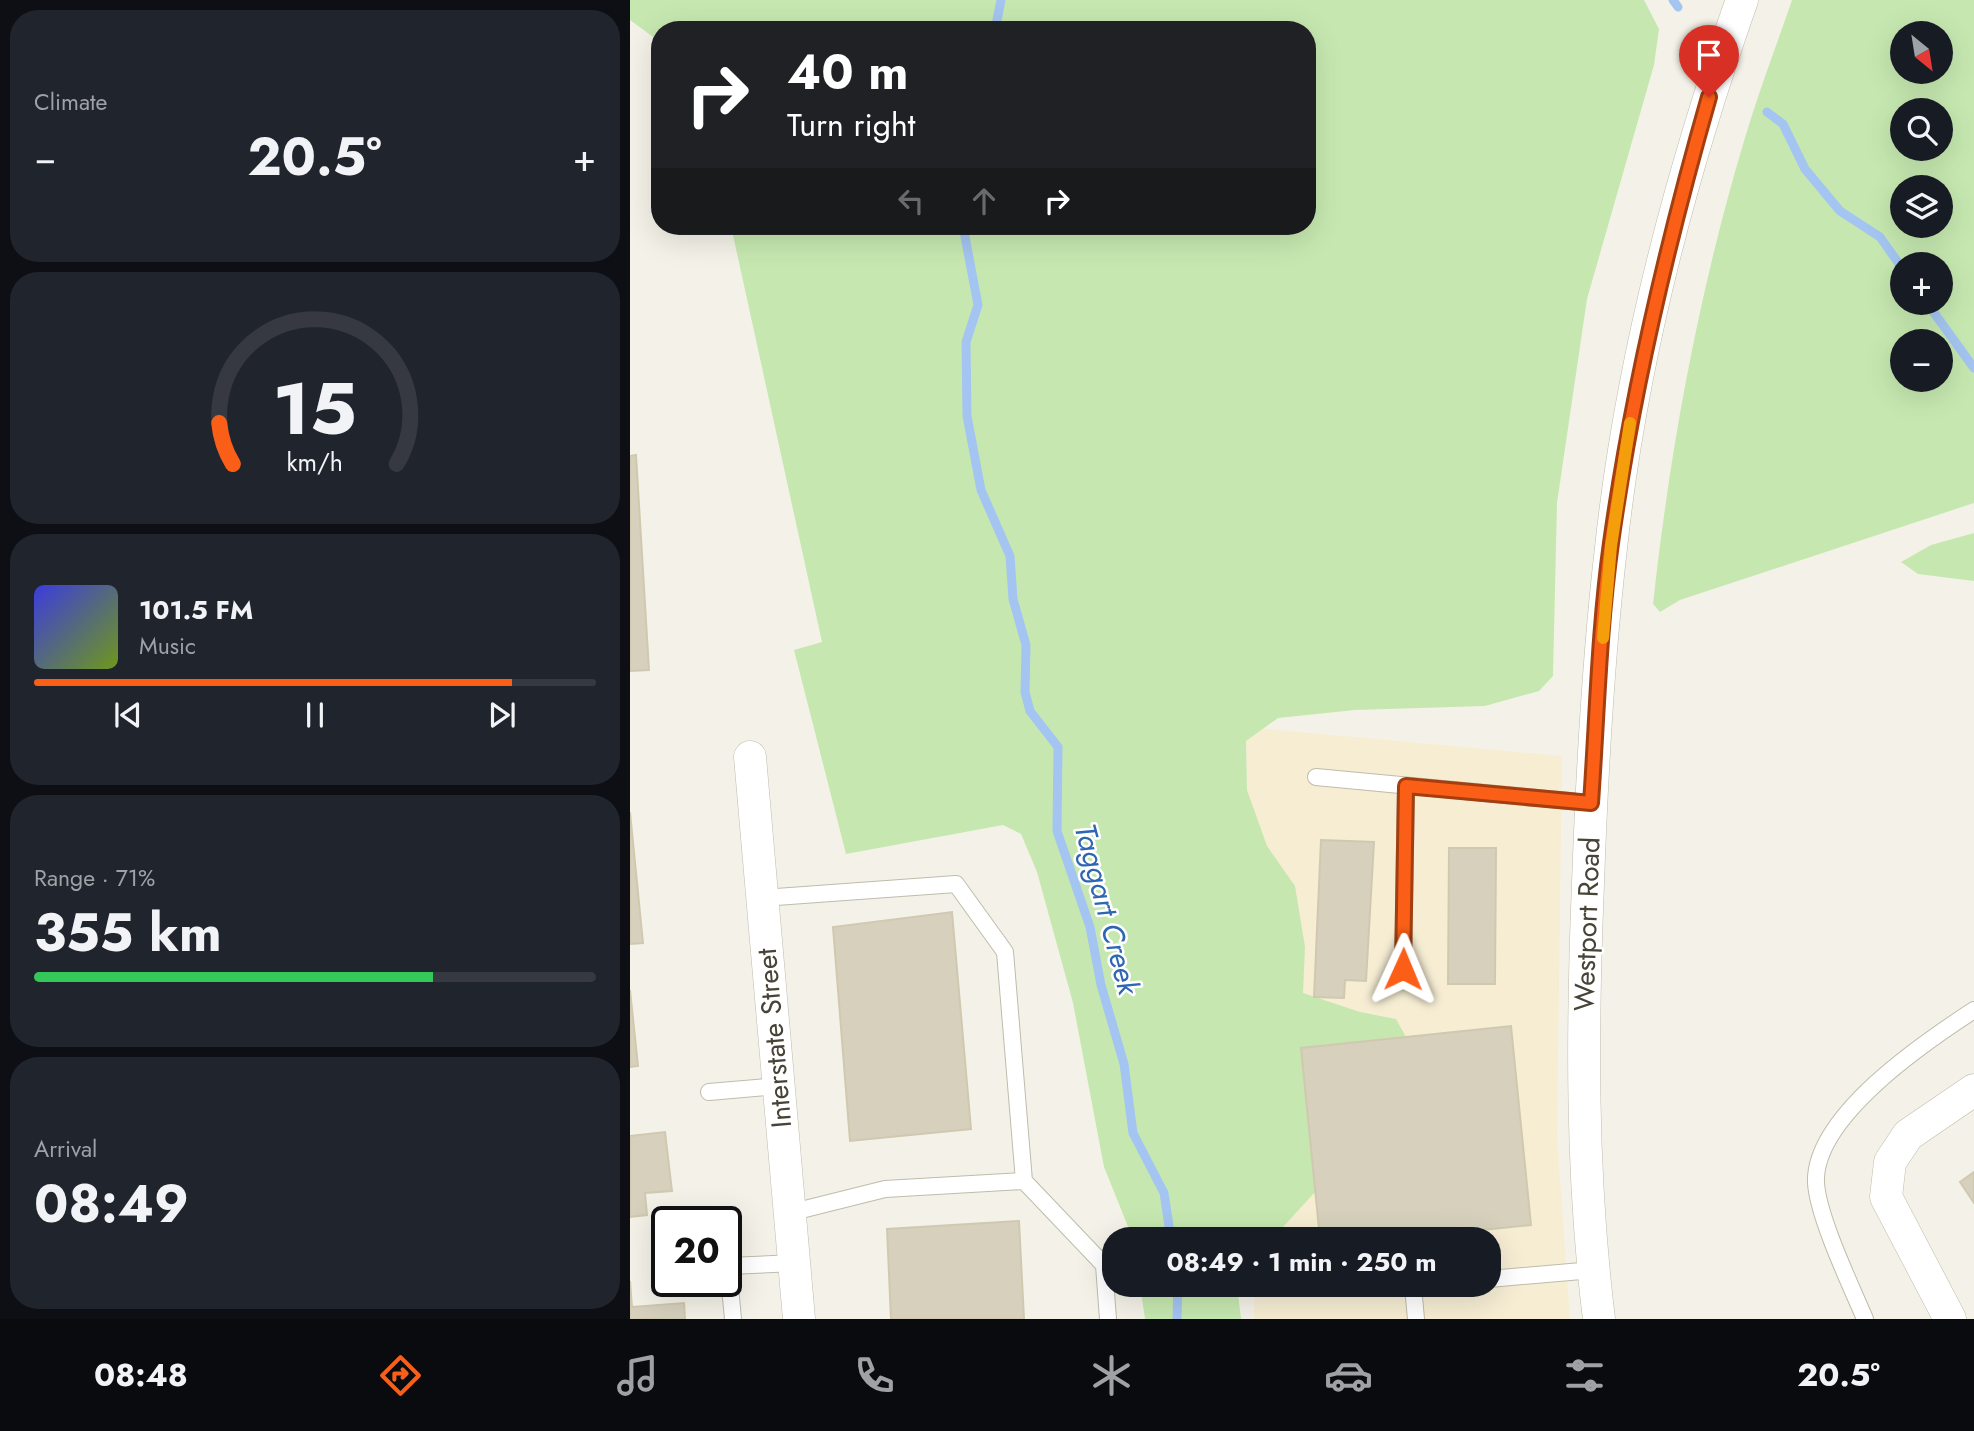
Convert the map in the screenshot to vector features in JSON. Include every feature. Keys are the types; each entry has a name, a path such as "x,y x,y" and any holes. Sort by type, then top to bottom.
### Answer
{"street":[{"name":"Westport Road","path":"1599,1319 1585,1152 1583,1067 1591,803 1611,546 1632,409 1668,239 1709,97 1742,0"},
{"name":"Interstate Street","path":"750,757 799,1319"},
{"path":"1950,1319 1886,1197 1890,1162 1908,1135 1974,1090"}],"lane":[{"path":"1316,777 1591,803"},
{"path":"1403,969 1406,786"},
{"path":"762,898 956,884 1005,951 1024,1181 1104,1265 1108,1319"},
{"path":"1866,1319 1829,1229 1816,1182 1823,1149 1857,1102 1917,1049 1974,1010"},
{"path":"709,1091 778,1086"},
{"path":"789,1213 885,1189 1024,1181"},
{"path":"733,1319 728,1266 795,1263"},
{"path":"1501,1278 1593,1270"},
{"path":"1414,1297 1416,1319"}],"shaded area":[{"path":"1246,727 1562,756 1557,1138 1570,1319 1254,1319 1254,1297 1501,1297 1501,1227 1253,1227"}],"green space":[{"path":"630,0 1644,0 1659,29 1654,65 1587,299 1557,503 1553,676 1539,691 1485,706 1355,710 1278,718 1246,741 1247,790 1267,846 1295,886 1305,947 1303,993 1360,1012 1396,1019 1406,1037 1301,1048 1315,1192 1283,1227 1128,1227 1104,1167 1073,1003 1037,872 1021,834 1003,825 846,854 794,650 822,642 733,235 1316,235 1316,21 651,21 651,35 630,20"},
{"path":"1792,0 1974,0 1974,503 1680,600 1660,612 1653,604 1668,487 1688,371 1713,255 1761,88"},
{"path":"1974,533 1974,581 1918,574 1901,562 1931,545"},
{"path":"1142,1297 1238,1297 1241,1319 1145,1319"}],"building":[{"path":"636,455 649,670 630,671 630,456"},
{"path":"630,812 643,943 630,944"},
{"path":"1321,840 1374,842 1366,981 1345,980 1344,998 1314,997"},
{"path":"1449,848 1496,848 1495,984 1448,984"},
{"path":"952,912 971,1129 850,1141 833,927"},
{"path":"630,990 638,1066 630,1067"},
{"path":"1511,1026 1531,1225 1501,1228 1319,1227 1301,1048"},
{"path":"665,1132 672,1191 645,1193 647,1215 630,1217 630,1136"},
{"path":"1974,1172 1974,1203 1960,1182"},
{"path":"1019,1221 1024,1319 891,1319 887,1229"},
{"path":"630,1281 632,1307 684,1303 685,1319 630,1319"}],"waterway":[{"name":"Taggart Creek","path":"997,21 1001,0"},
{"path":"1673,0 1678,7"},
{"path":"1767,112 1783,124 1805,169 1840,211 1880,237 1891,252"},
{"name":"Taggart Creek","path":"965,235 978,305 966,342 967,416 981,490 1010,556 1013,599 1026,645 1025,692 1030,711 1058,747 1057,831 1090,927 1101,985 1124,1064 1133,1133 1164,1193 1169,1227"},
{"path":"1936,315 1974,368"},
{"name":"Taggart Creek","path":"1177,1319 1178,1297"}],"slow traffic":[{"path":"1603,638 1611,546 1630,423"}],"route":[{"path":"1403,969 1406,786 1591,803 1611,546 1632,409 1668,239 1709,97"}]}
